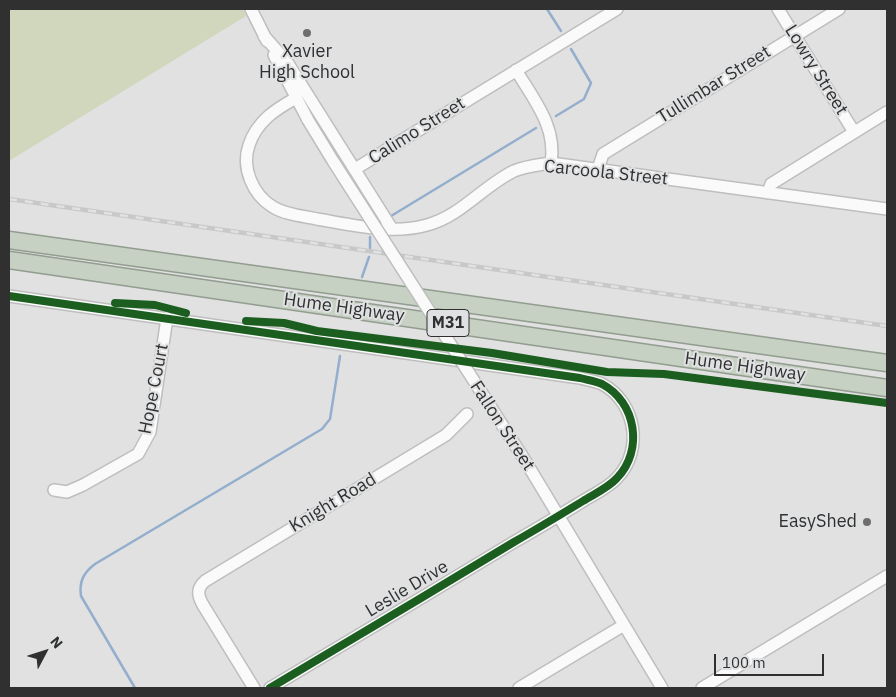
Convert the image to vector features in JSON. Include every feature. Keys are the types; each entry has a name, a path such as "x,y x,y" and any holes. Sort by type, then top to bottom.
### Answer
{"highway":[{"name":"Hume Highway","path":"9,240 887,363"},
{"name":"Hume Highway","path":"9,260 887,388"}],"street":[{"name":"Fallon Street","path":"251,9 308,120 526,462 662,688"},
{"name":"Calimo Street","path":"264,36 286,62 355,169 617,9"},
{"name":"Lowry Street","path":"778,9 854,132"},
{"name":"Tullimbar Street","path":"598,169 603,154 839,9"},
{"path":"516,70 546,120 553,151 551,163"},
{"name":"Carcoola Street","path":"296,98 269,115 259,125 251,138 247,150 246,165 251,181 258,193 273,207 288,213 346,224 392,229 408,229 428,225 446,218 500,179 515,171 533,165 551,163 887,209"},
{"path":"768,193 771,184 887,112"},
{"path":"355,169 392,229"},
{"name":"Leslie Drive","path":"9,296 568,376 602,384 616,395 624,405 629,415 634,435 633,449 624,471 616,480 270,688"},
{"name":"Hope Court","path":"54,490 67,492 138,454 150,432 167,318"},
{"name":"Knight Road","path":"254,688 203,606 198,589 205,581 446,435 467,414"},
{"path":"702,688 887,576"},
{"path":"519,688 624,625"}],"green space":[{"path":"9,9 243,9 246,16 9,161"}],"waterway":[{"path":"547,9 561,31"},
{"path":"556,116 584,99 591,83 571,49"},
{"path":"391,216 536,128"},
{"path":"370,237 370,248"},
{"path":"362,277 369,257"},
{"path":"135,688 81,596 81,582 85,574 95,564 322,429 330,419 340,356"}],"railway":[{"path":"9,199 887,326"}],"cycle path":[{"path":"9,296 580,378 602,384 614,392 622,402 629,414 632,427 633,441 631,454 626,467 609,485 270,688"},
{"path":"115,303 155,305 186,313"},
{"path":"246,321 284,323 317,331 492,353 607,372 664,374 887,403"}],"place":[{"name":"Xavier High School","path":"307,33"},
{"name":"EasyShed","path":"867,522"}]}
